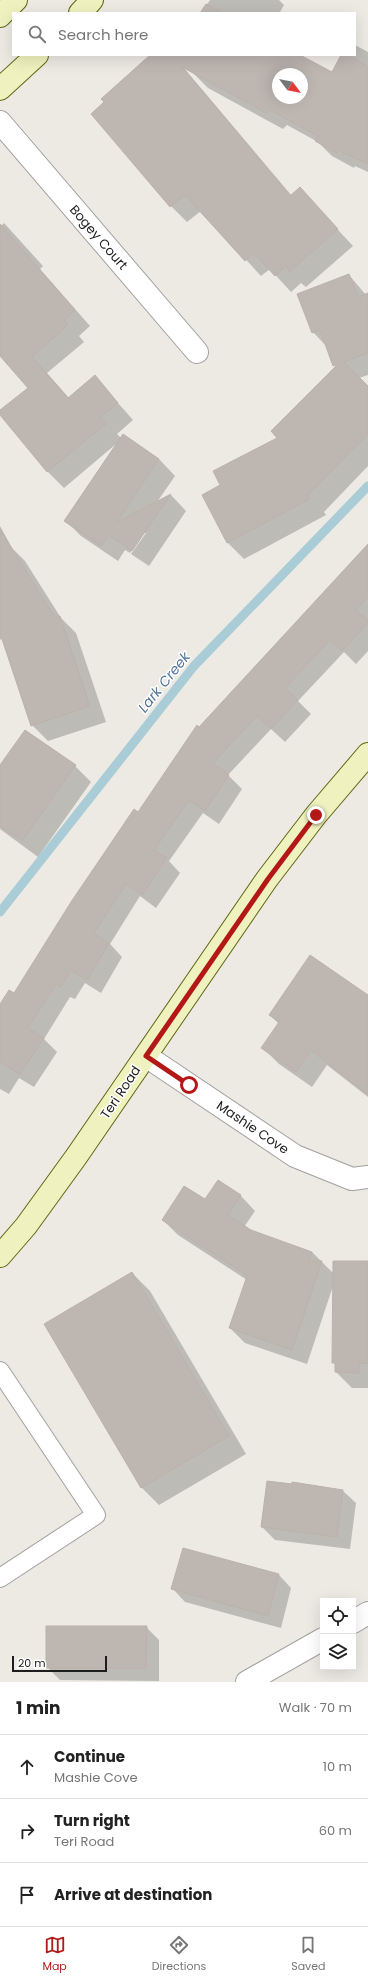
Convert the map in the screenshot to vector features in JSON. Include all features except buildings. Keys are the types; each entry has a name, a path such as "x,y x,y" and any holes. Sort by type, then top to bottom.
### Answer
{"street":[{"path":"0,16 16,0"},
{"path":"81,12 92,0"},
{"path":"0,89 36,56"},
{"name":"Bogey Court","path":"0,122 197,352"},
{"name":"Teri Road","path":"0,1256 26,1226 71,1164 268,879 316,815 368,754"},
{"name":"Mashie Cove","path":"146,1056 295,1156 352,1179 368,1177"},
{"path":"356,1620 368,1613"},
{"path":"247,1682 320,1641"}],"lane":[{"path":"0,1370 96,1515 0,1578"}],"waterway":[{"name":"Lark Creek","path":"0,912 194,666 368,486"}],"route":[{"path":"189,1085 146,1056 232,929 316,815"}]}
